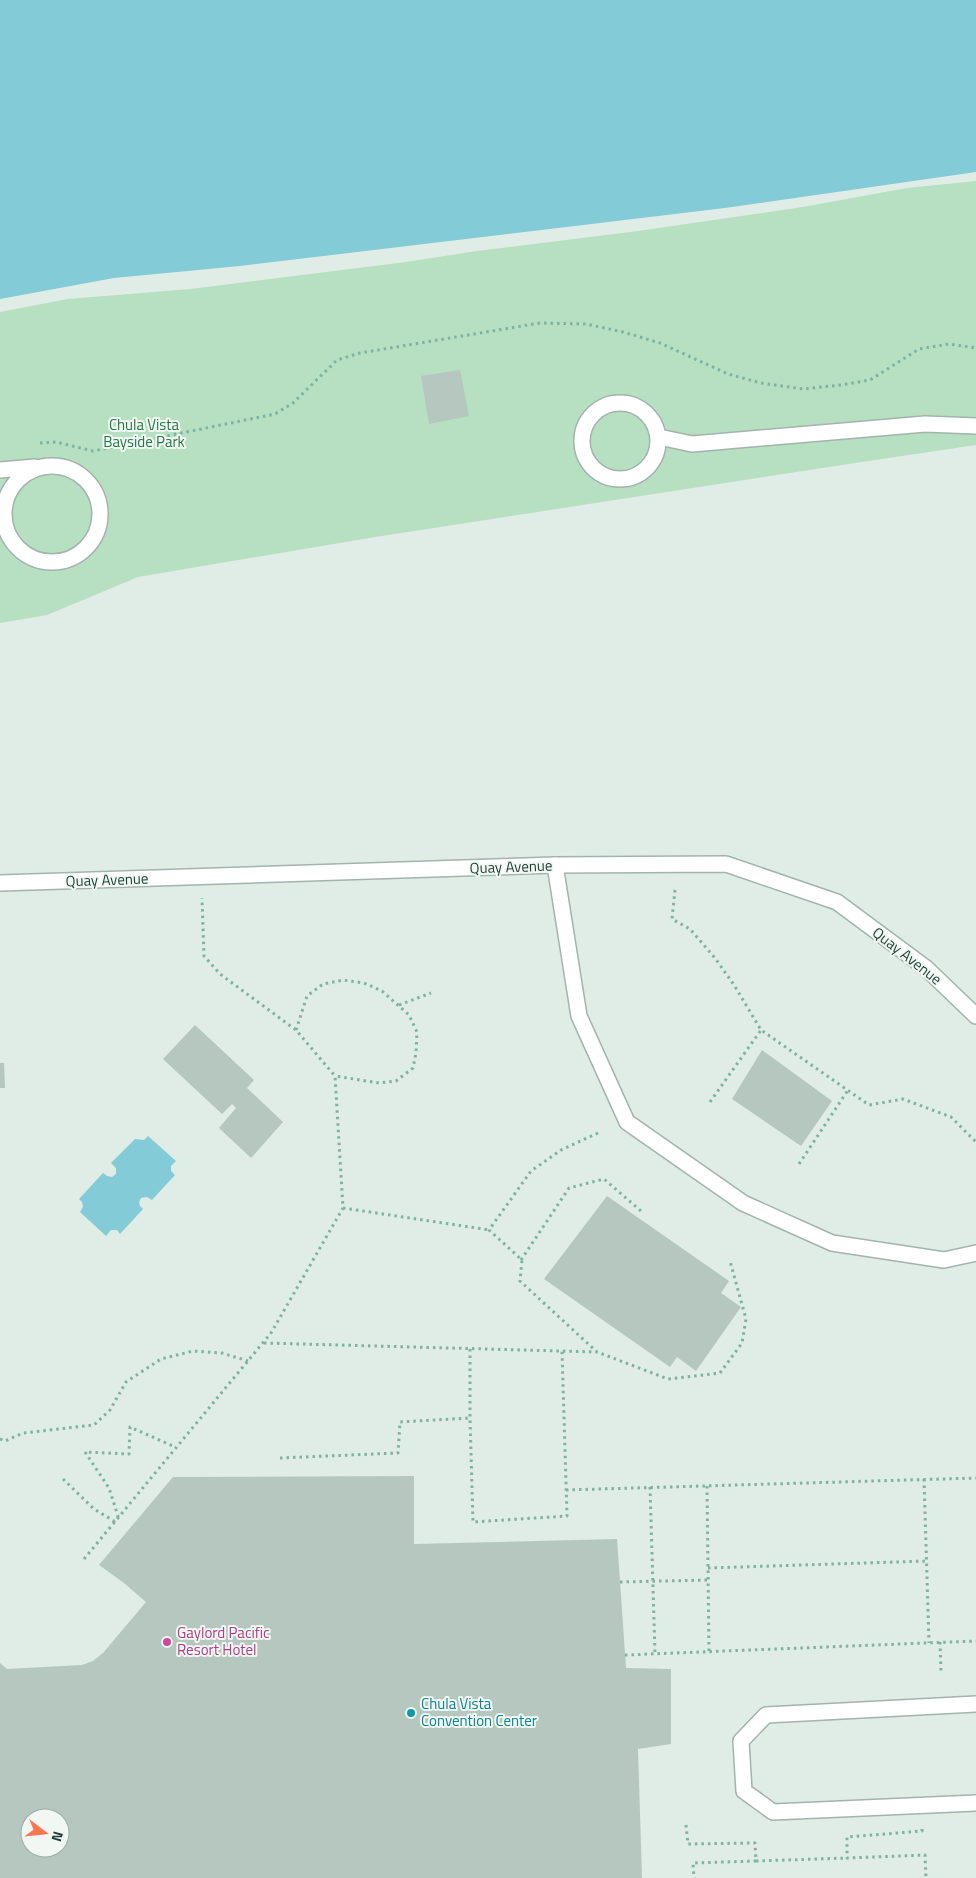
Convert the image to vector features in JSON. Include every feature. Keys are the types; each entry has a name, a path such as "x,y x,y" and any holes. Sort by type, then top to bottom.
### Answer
{"street":[{"path":"617,402 636,406 652,418 659,437 656,457 642,472 624,479 604,476 588,463 582,444 585,424 598,409 617,402"},
{"path":"659,437 692,444 925,424 976,426"},
{"path":"0,470 54,465 68,468 82,475 92,486 98,500 100,515 96,534 88,546 78,555 52,563 29,557 20,550 10,538 4,525 3,510 7,496 14,483 25,473 39,467"},
{"path":"0,546 20,550"},
{"name":"Quay Avenue","path":"0,883 555,865 726,864 837,902 926,968 976,1016"},
{"path":"555,865 579,1016 627,1122 742,1203 832,1243 944,1260 976,1253"},
{"path":"976,1704 766,1715 741,1740 744,1791 773,1812 976,1803"}],"path":[{"path":"37,443 56,442 93,451 275,414 293,403 337,360 360,352 540,323 586,324 623,332 660,342 728,374 761,383 803,389 870,380 919,349 949,344 976,348"},
{"path":"676,890 672,919 690,929 714,958 734,984 761,1030 869,1105 903,1100 951,1117 976,1142"},
{"path":"84,1559 271,1333 343,1208 335,1076 296,1030 220,974 204,956 202,894"},
{"path":"296,1030 307,996 323,984 344,980 364,983 382,991 409,1015 417,1032 413,1068 396,1081 379,1083 335,1076"},
{"path":"398,1005 431,993"},
{"path":"710,1102 761,1030"},
{"path":"799,1164 848,1090"},
{"path":"490,1230 531,1171 561,1150 598,1133"},
{"path":"597,1352 520,1281 522,1260 569,1188 604,1179 642,1211"},
{"path":"343,1208 490,1230 522,1260"},
{"path":"263,1343 597,1352 668,1379 720,1373 742,1343 746,1319 730,1261"},
{"path":"470,1349 473,1522 567,1516 562,1351"},
{"path":"0,1440 4,1441 23,1433 94,1425 110,1410 126,1382 162,1359 193,1351 222,1353 248,1361"},
{"path":"280,1458 398,1454 400,1422 470,1418"},
{"path":"118,1516 109,1488 85,1452 129,1454 130,1427 175,1447"},
{"path":"566,1490 976,1478"},
{"path":"63,1479 94,1509 114,1521"},
{"path":"924,1479 928,1643"},
{"path":"708,1486 709,1652"},
{"path":"650,1487 655,1654"},
{"path":"708,1568 927,1561"},
{"path":"620,1582 708,1580"},
{"path":"625,1655 976,1641"},
{"path":"940,1642 941,1672"},
{"path":"686,1825 688,1844 755,1843 756,1861"},
{"path":"847,1858 847,1837 922,1831"},
{"path":"694,1878 693,1863 925,1855 926,1878"}],"green space":[{"name":"Chula Vista Bayside Park","path":"976,181 976,445 375,537 138,577 47,615 0,623 0,312 68,299 191,289 638,231 803,207 907,188"}],"water":[{"path":"0,0 976,0 976,172 725,208 240,266 114,278 0,299"},
{"path":"148,1136 176,1161 171,1166 171,1171 175,1175 152,1200 147,1197 141,1198 139,1204 143,1209 120,1234 117,1230 111,1230 106,1236 80,1212 83,1207 79,1199 103,1173 112,1177 116,1174 116,1168 111,1163 135,1139 144,1140"}],"building":[{"path":"460,370 469,416 429,424 421,376"},
{"path":"195,1025 254,1080 247,1088 283,1122 251,1158 219,1128 236,1108 232,1104 222,1114 163,1059"},
{"path":"762,1050 832,1101 801,1146 732,1099"},
{"path":"0,1063 4,1063 5,1088 0,1088"},
{"path":"607,1196 729,1281 721,1293 741,1307 696,1371 677,1357 670,1367 544,1279"},
{"name":"Chula Vista Convention Center","path":"414,1476 414,1544 617,1539 626,1668 671,1669 671,1744 638,1749 642,1878 0,1878 0,1663 7,1669 82,1665 93,1661 103,1653 146,1602 99,1565 173,1477"}],"place":[{"name":"Gaylord Pacific Resort Hotel","path":"167,1642"},
{"name":"Chula Vista Convention Center","path":"411,1713"}]}
